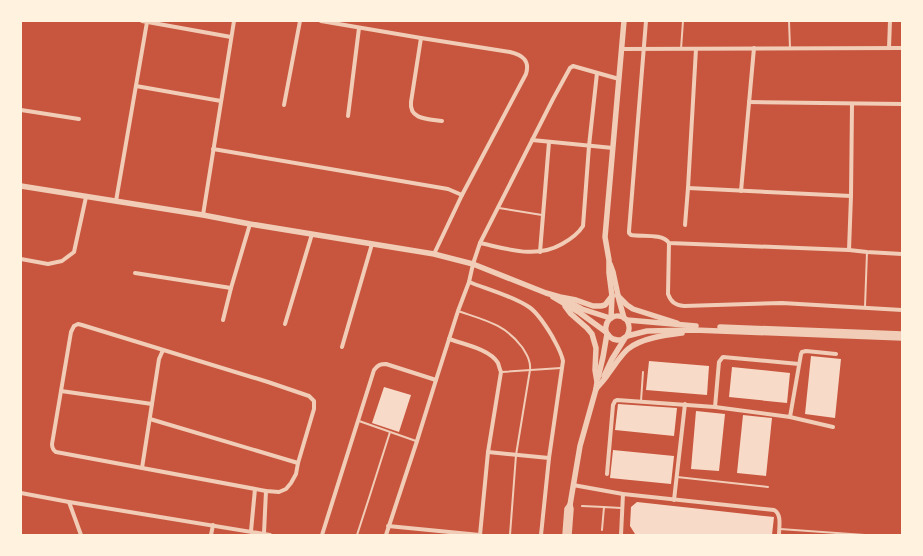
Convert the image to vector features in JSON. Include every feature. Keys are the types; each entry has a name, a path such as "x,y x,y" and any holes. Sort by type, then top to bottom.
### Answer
{"street":[{"path":"142,21 231,37"},
{"path":"203,215 234,21"},
{"path":"284,105 300,21"},
{"path":"321,21 510,52 521,55 525,60 527,71 524,79 462,195 434,254"},
{"path":"599,383 606,324 611,318 615,296 613,272 609,260 605,237 624,21"},
{"path":"646,21 645,49 629,233 633,236 661,238 667,240 669,243 849,250 902,254"},
{"path":"889,48 890,21"},
{"path":"116,201 147,22"},
{"path":"348,116 359,28"},
{"path":"421,38 411,102 412,110 419,117 442,121"},
{"path":"741,191 754,48"},
{"path":"622,49 902,48"},
{"path":"684,225 688,188 696,49"},
{"path":"386,535 458,311 469,282 480,244 532,140 571,67 575,66 619,79"},
{"path":"480,244 528,253 540,252 555,249 579,233 583,226 596,73"},
{"path":"136,86 221,101"},
{"path":"749,102 902,104"},
{"path":"849,250 852,104"},
{"path":"21,110 79,119"},
{"path":"532,140 613,148"},
{"path":"540,252 549,142"},
{"path":"213,149 448,189 462,195"},
{"path":"21,186 434,254 473,264 546,292 561,300 613,339 621,340 647,331 694,330 902,338"},
{"path":"688,188 851,196"},
{"path":"21,259 48,264 62,261 74,252 86,197"},
{"path":"223,320 250,224"},
{"path":"286,324 312,234"},
{"path":"669,243 668,294 670,299 678,305 782,303 902,310"},
{"path":"342,347 372,244"},
{"path":"135,273 231,288"},
{"path":"469,282 507,296 529,307 547,328 562,356 563,361 549,458 541,535"},
{"path":"561,300 576,300 586,304 598,306 605,305 615,296"},
{"path":"569,535 570,505 580,446 596,389 630,328 615,296"},
{"path":"615,296 633,309 683,326"},
{"path":"561,300 611,318 620,316 626,319 683,326 902,334"},
{"path":"561,300 571,314 592,334 596,348 595,370 599,383"},
{"path":"78,324 82,325 163,350 268,382 309,396 314,401 314,409 296,474 286,489 279,492 266,491 56,452 54,450 52,444 71,332 74,326 78,324"},
{"path":"599,383 629,348 634,345 648,339 694,330"},
{"path":"388,526 480,535 488,452 500,372 498,363 487,352 449,339"},
{"path":"142,468 159,359 163,350"},
{"path":"790,417 801,354 804,352 836,354"},
{"path":"714,407 719,362 723,357 799,364"},
{"path":"322,535 374,370 381,364 386,364 436,380"},
{"path":"61,391 152,404"},
{"path":"607,474 614,402 619,400 714,407 790,417 833,427"},
{"path":"674,500 685,404"},
{"path":"150,419 298,463"},
{"path":"488,452 549,458"},
{"path":"573,485 623,494 774,510 779,514 779,535"},
{"path":"251,531 255,489"},
{"path":"264,533 266,491"},
{"path":"21,493 270,535"},
{"path":"621,535 623,494"},
{"path":"69,502 81,535"},
{"path":"564,535 567,510 570,505"},
{"path":"211,535 213,525"}],"lane":[{"path":"681,49 683,21"},
{"path":"789,21 790,48"},
{"path":"498,208 543,216"},
{"path":"865,307 867,252"},
{"path":"458,311 502,327 514,337 529,358 531,364 516,454 510,535"},
{"path":"500,372 562,368"},
{"path":"641,401 644,372"},
{"path":"359,421 417,441"},
{"path":"357,535 390,432"},
{"path":"677,477 768,487"},
{"path":"582,506 622,508"},
{"path":"602,530 604,507"},
{"path":"779,529 865,535"}],"building":[{"path":"811,356 841,359 835,418 805,414"},
{"path":"649,361 709,366 707,395 646,390"},
{"path":"732,367 790,373 787,403 729,397"},
{"path":"384,387 411,395 399,432 372,423"},
{"path":"618,404 677,408 674,436 615,430"},
{"path":"696,411 725,414 719,471 691,469"},
{"path":"743,415 772,418 766,476 737,473"},
{"path":"613,450 674,456 671,484 610,478"},
{"path":"637,502 774,517 772,535 635,534 630,526 631,507"}]}
